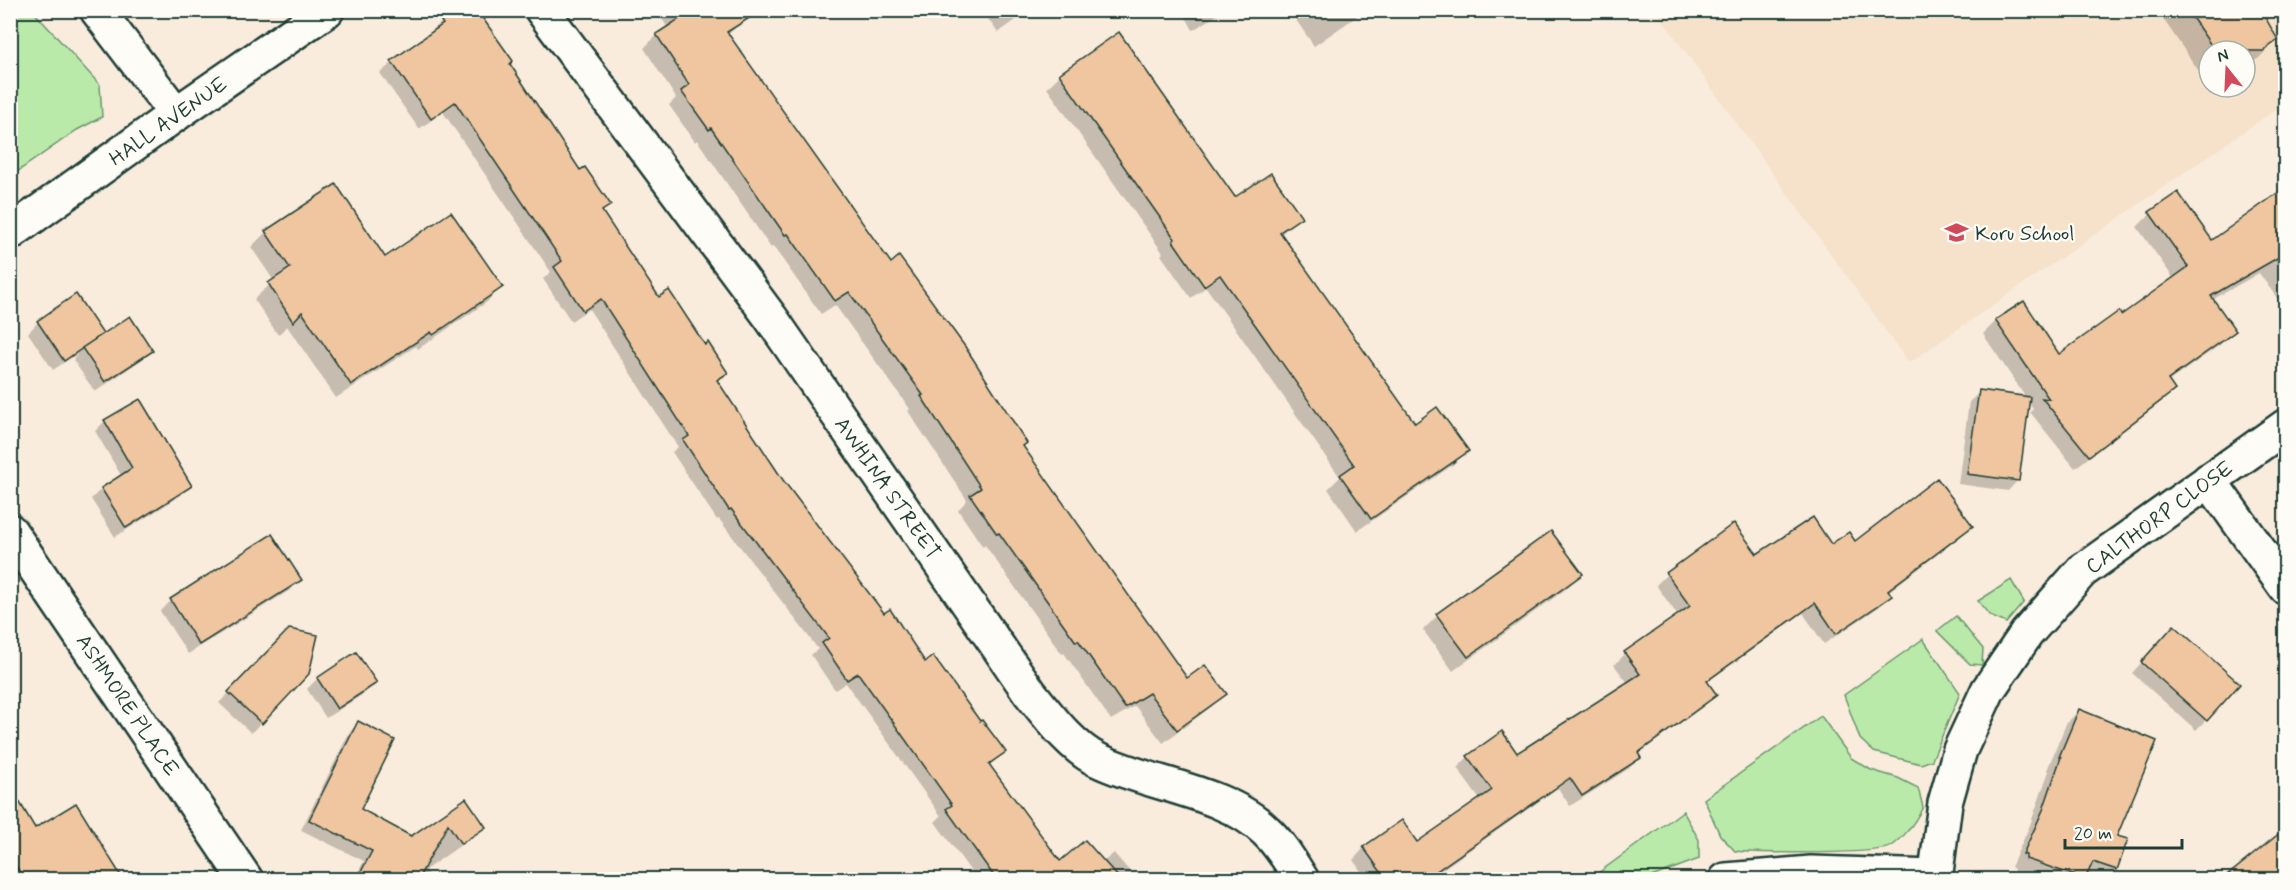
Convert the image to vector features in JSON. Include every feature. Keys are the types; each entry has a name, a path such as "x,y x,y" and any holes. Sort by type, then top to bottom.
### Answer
{"street":[{"path":"97,10 176,114"},
{"name":"HALL AVENUE","path":"10,233 176,114 327,10"},
{"name":"AWHINA STREET","path":"542,10 771,318 1030,693 1061,732 1097,760 1206,797 1243,814 1266,831 1276,842 1302,879"},
{"name":"CALTHORP CLOSE","path":"1935,878 1945,803 1960,750 1988,690 2027,633 2082,571 2286,426"},
{"path":"2209,480 2286,588"},
{"name":"ASHMORE PLACE","path":"10,531 246,879"},
{"path":"1725,879 1811,873 1935,878"}],"shaded area":[{"name":"Koru School","path":"1656,11 2285,11 2285,103 1909,363"}],"green space":[{"path":"11,10 33,11 100,85 102,117 77,130 11,176"},
{"path":"2011,580 2024,602 2006,623 1990,616 1978,601"},
{"path":"1956,616 1983,649 1982,665 1970,664 1937,631"},
{"path":"1923,639 1960,693 1932,760 1921,764 1874,752 1860,739 1844,695"},
{"path":"1821,716 1851,758 1871,770 1898,778 1918,788 1923,807 1917,818 1897,842 1882,849 1816,853 1735,851 1720,835 1704,799"},
{"path":"1683,811 1699,840 1699,859 1646,879 1590,879"}],"building":[{"path":"434,10 477,10 513,61 510,64 580,170 585,167 611,205 602,211 659,297 669,290 705,345 708,342 728,373 717,380 783,480 884,613 890,609 925,662 933,656 980,721 982,720 1006,752 989,764 1060,861 1085,840 1120,879 996,879 946,809 952,805 858,673 847,680 822,643 829,638 731,509 729,510 683,440 689,436 601,299 583,311 554,267 562,261 455,102 431,119 391,61 443,24"},
{"path":"693,10 762,10 727,32 891,263 899,256 966,348 1027,443 1023,446 1187,678 1205,665 1227,694 1177,730 1149,693 1125,708 1078,640 1076,642 970,495 981,488 921,396 923,395 849,292 835,301 788,234 785,235 711,128 709,130 681,91 689,85 656,34"},
{"path":"2187,10 2261,10 2278,40 2263,51 2257,51 2257,39 2207,39"},
{"path":"1119,32 1235,197 1271,173 1302,217 1280,232 1415,423 1437,407 1469,451 1371,519 1340,475 1354,465 1220,275 1204,286 1173,241 1175,239 1059,74"},
{"path":"336,184 385,257 451,212 503,287 433,335 431,332 351,385 302,312 293,322 268,283 290,268 265,231"},
{"path":"2286,187 2286,253 2211,296 2236,331 2168,380 2175,390 2089,456 2042,398 2049,399 1995,320 2024,301 2059,354 2119,311 2121,315 2188,267 2149,212 2178,192 2212,240"},
{"path":"76,294 103,334 64,361 37,321"},
{"path":"130,316 153,351 105,382 82,348"},
{"path":"1979,390 2030,397 2019,481 1967,474"},
{"path":"140,399 192,486 126,528 101,488 132,468 104,420"},
{"path":"1937,478 1973,526 1888,590 1892,596 1836,634 1815,603 1707,681 1717,695 1638,753 1641,758 1582,796 1570,778 1425,879 1386,879 1363,847 1402,820 1417,842 1492,790 1467,756 1502,731 1517,753 1640,674 1624,652 1690,606 1666,573 1734,523 1757,554 1813,517 1831,544 1849,532 1855,541"},
{"path":"1551,531 1583,574 1468,657 1436,614"},
{"path":"272,534 302,580 199,645 170,599"},
{"path":"2174,625 2240,684 2207,721 2141,662"},
{"path":"289,629 318,635 309,674 262,724 228,692"},
{"path":"356,652 377,683 337,709 317,678"},
{"path":"2079,709 2157,741 2117,836 2128,839 2117,870 2093,862 2085,879 2026,859 2026,855 2023,854 2043,810 2061,757 2059,757"},
{"path":"358,721 395,740 361,809 411,836 466,798 486,827 461,844 448,824 418,879 357,879 372,851 309,820"},
{"path":"10,786 35,828 76,803 123,879 24,879 10,856"},
{"path":"2286,828 2286,879 2223,879"}],"place":[{"name":"Koru School","path":"1957,233"}]}
